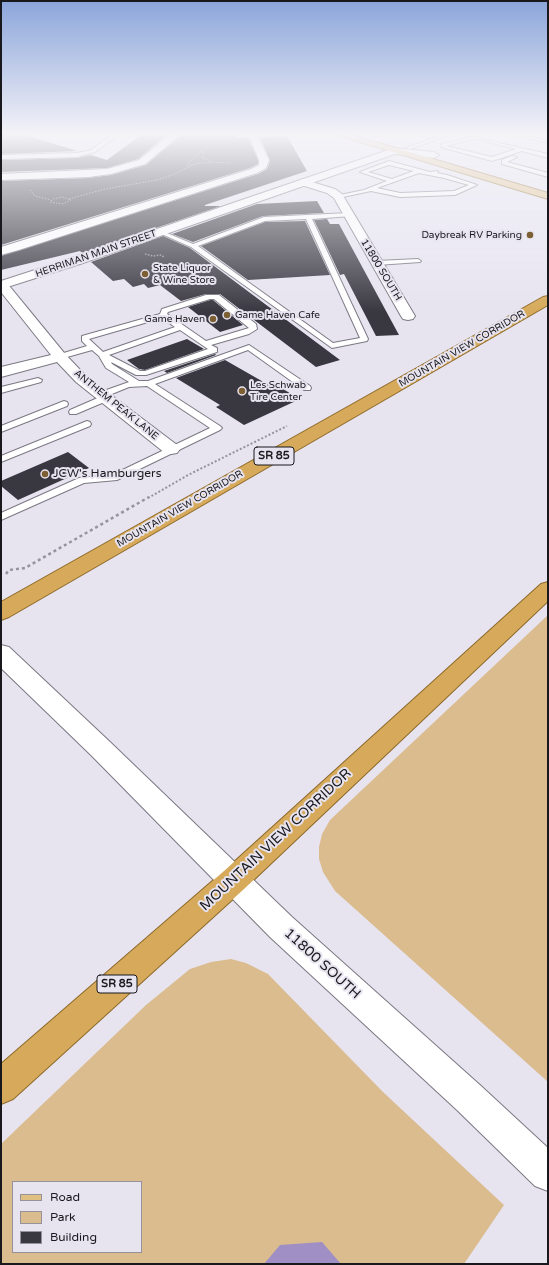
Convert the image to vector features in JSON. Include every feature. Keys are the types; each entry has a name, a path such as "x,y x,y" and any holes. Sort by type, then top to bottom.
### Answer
{"highway":[{"name":"MOUNTAIN VIEW CORRIDOR","path":"1,612 548,300"},
{"name":"MOUNTAIN VIEW CORRIDOR","path":"1,1087 234,880 548,589"}],"street":[{"path":"1,251 23,246 180,194"},
{"name":"HERRIMAN MAIN STREET","path":"2,285 268,194"},
{"name":"11800 SOUTH","path":"338,196 408,316"},
{"name":"ANTHEM PEAK LANE","path":"2,285 60,357 81,379 171,449"},
{"path":"1,372 60,357"},
{"name":"11800 SOUTH","path":"1,652 10,663 101,749 281,927 469,1098 548,1174"}],"lane":[{"path":"338,196 358,194"},
{"path":"390,194 427,194"},
{"path":"193,246 264,219 349,215"},
{"path":"160,232 193,246 332,346 364,339 308,217"},
{"path":"377,263 418,261"},
{"path":"163,315 181,327 205,344 214,350 146,373 139,373 102,355 86,341 85,338 163,315 165,311 209,297 216,297 253,326 253,329 246,332 205,344"},
{"path":"102,355 181,327"},
{"path":"60,357 93,347"},
{"path":"73,412 128,384 149,383 249,347 307,388"},
{"path":"102,355 109,366 137,384"},
{"path":"1,390 38,380"},
{"path":"1,517 82,480 114,478 217,428 149,383"},
{"path":"1,429 64,404"},
{"path":"1,459 87,424"}],"path":[{"path":"69,199 71,200 70,202 63,204 53,204 50,201 59,198 69,199 87,194"},
{"path":"6,574 9,570"}],"green space":[{"path":"548,615 548,1082 335,891 323,872 319,859 319,847 322,834 330,820"},
{"path":"231,959 246,963 268,974 383,1092 504,1205 464,1264 1,1264 1,1144 146,1005 190,969 211,962"}],"shaded area":[{"path":"322,1242 341,1264 264,1264 280,1245"}],"building":[{"path":"1,194 166,194 1,245"},
{"path":"195,194 238,194 205,205 221,206 82,253 80,251 1,270 1,256"},
{"path":"317,201 324,213 263,216 193,242 172,234 257,204"},
{"path":"327,219 330,224 339,224 399,335 376,336 344,274 340,275 314,220"},
{"path":"305,221 330,275 248,280 201,246 265,222"},
{"path":"163,236 190,248 340,360 316,367 220,294 206,294 181,301 160,285 148,288 144,284 133,287 124,279 113,281 91,262"},
{"path":"213,300 243,325 220,332 188,307"},
{"path":"187,339 204,349 145,370 139,369 127,360"},
{"path":"215,354 216,355 167,373 164,371"},
{"name":"Les Schwab Tire Center","path":"225,360 267,384 271,382 300,399 244,425 216,407 220,405 176,378"},
{"name":"JCW's Hamburgers","path":"68,452 89,468 18,500 1,486 1,481"}],"place":[{"name":"Daybreak RV Parking","path":"530,235"},
{"name":"State Liquor & Wine Store","path":"145,274"},
{"name":"Game Haven Cafe","path":"227,315"},
{"name":"Game Haven","path":"213,319"},
{"name":"Les Schwab Tire Center","path":"242,391"},
{"name":"JCW's Hamburgers","path":"45,474"}]}
